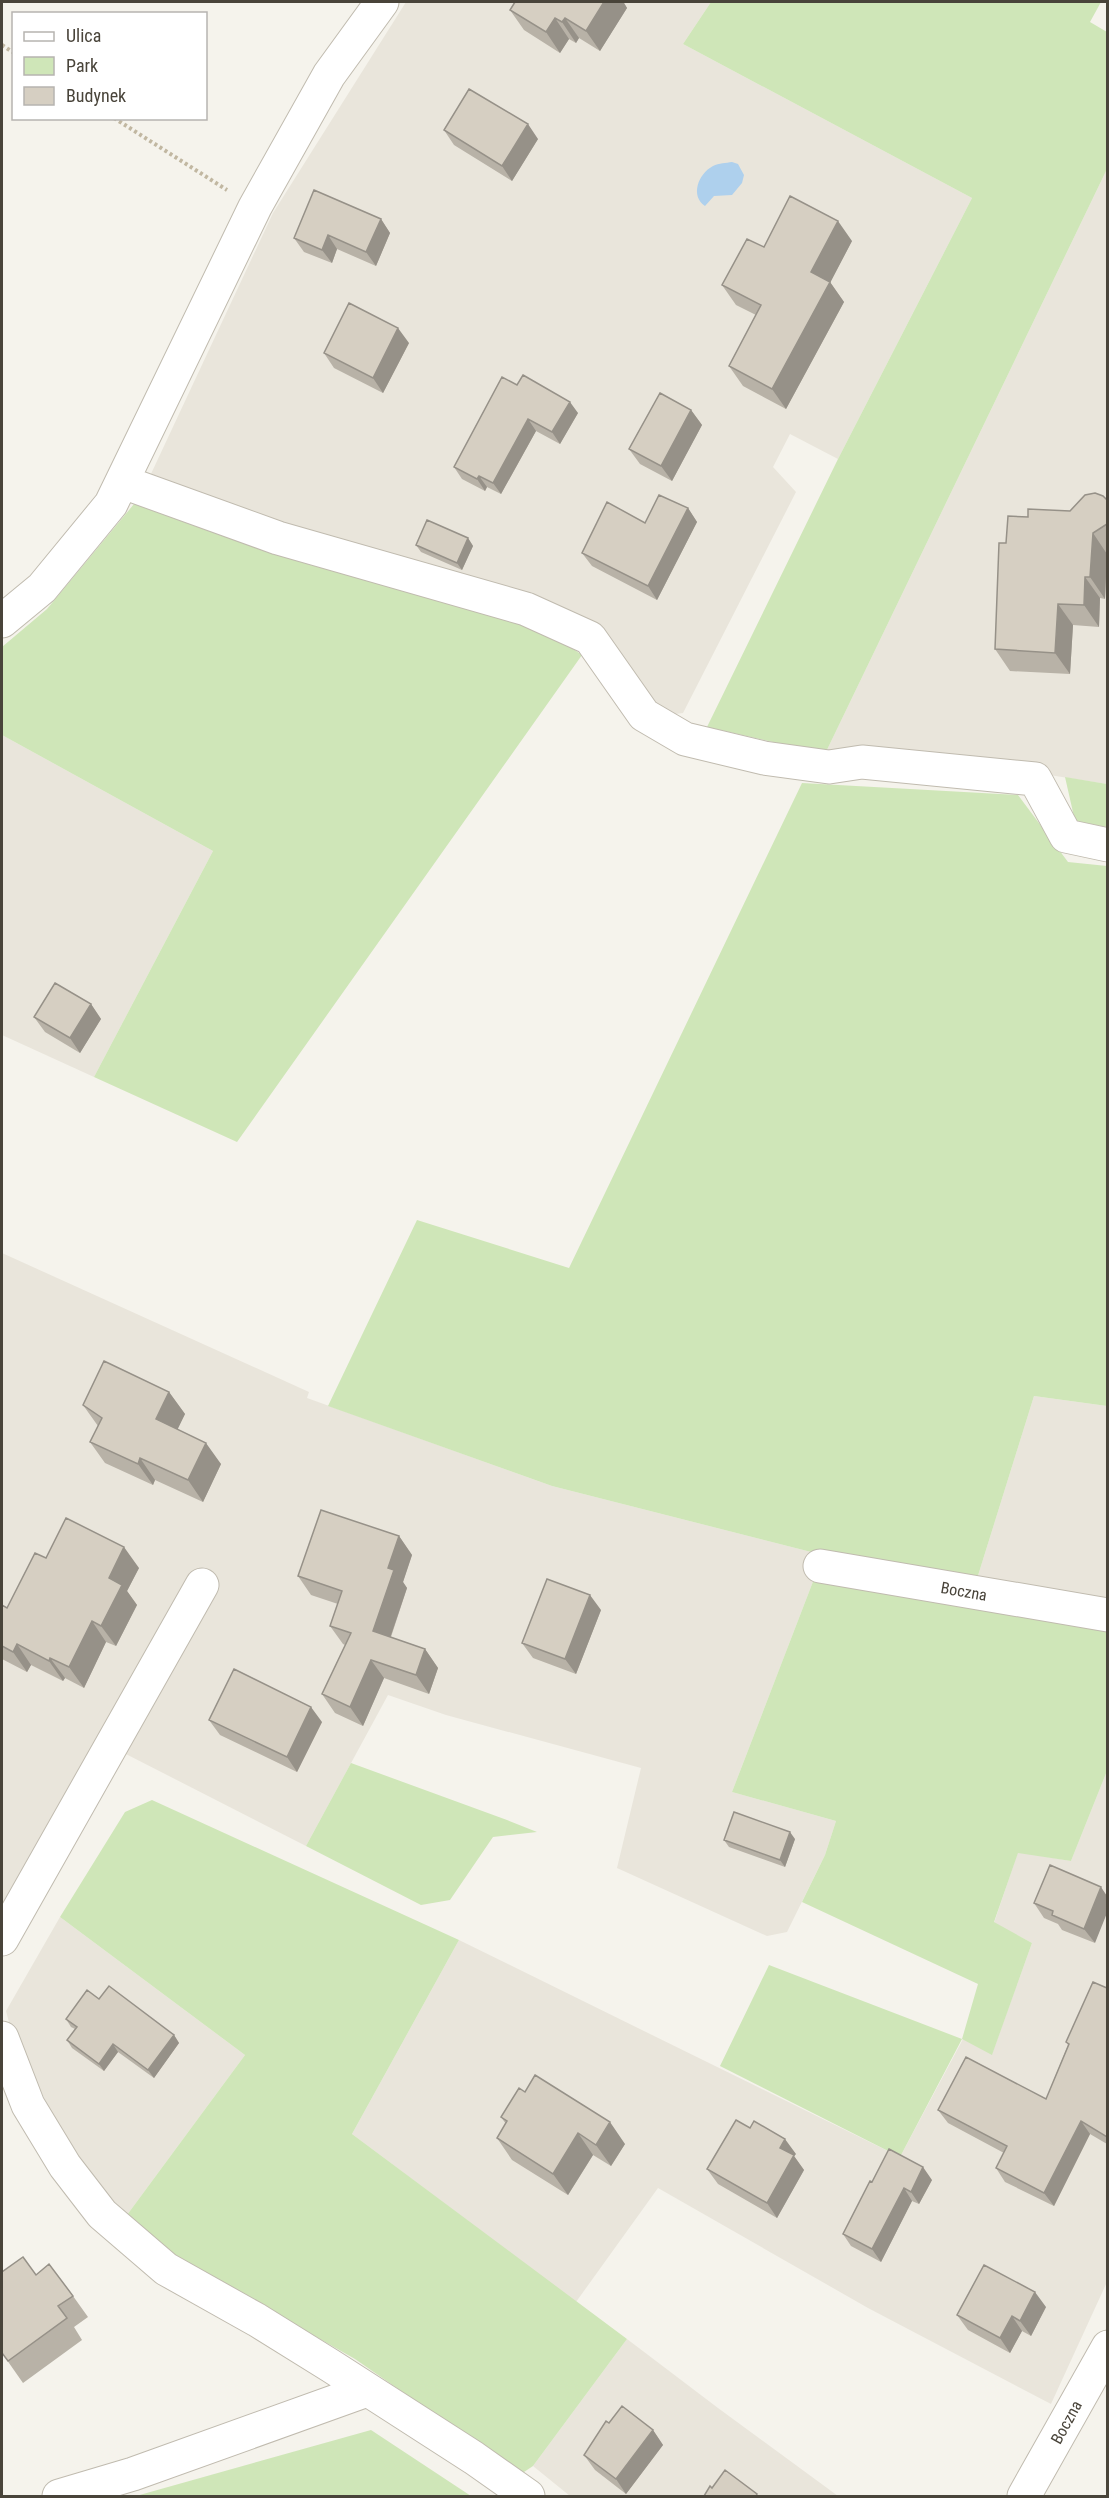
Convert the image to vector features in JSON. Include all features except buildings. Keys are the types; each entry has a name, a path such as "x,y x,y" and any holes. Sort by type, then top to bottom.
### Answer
{"street":[{"path":"2,621 42,588 111,504 255,207 329,75 382,2"},
{"path":"123,482 278,538 526,609 547,618 590,638 644,715 686,740 764,758 829,767 862,762 1035,779 1066,836 1107,845"},
{"name":"Boczna","path":"820,1566 1107,1615"},
{"path":"2,1940 201,1585"},
{"path":"2,2038 28,2105 64,2166 102,2214 166,2269 257,2320 474,2458 528,2496"},
{"name":"Boczna","path":"1024,2496 1107,2347"},
{"path":"59,2496 133,2474 367,2390"}],"path":[{"path":"117,120 255,207"}],"shaded area":[{"path":"406,2 711,2 683,44 972,198 838,459 790,434 773,467 796,492 683,713 661,716 596,627 254,521 150,476 273,213"},
{"path":"1107,169 1107,784 1030,772 825,754"},
{"path":"2,735 213,851 94,1077 2,1035"},
{"path":"2,1253 309,1392 307,1398 552,1486 819,1554 814,1579 732,1792 836,1821 825,1855 787,1932 767,1936 617,1868 641,1768 446,1715 388,1695 306,1846 120,1751 2,1919"},
{"path":"1034,1396 1107,1406 1107,1603 976,1582"},
{"path":"1107,1771 1107,2282 1051,2404 868,2308 658,2188 576,2302 352,2134 459,1940 900,2157 963,2039 992,2054 1032,1943 994,1923 1018,1852 1071,1861"},
{"path":"60,1917 245,2055 127,2215 99,2185 60,2129 13,2037 6,2011"},
{"path":"627,2339 838,2496 570,2496 533,2466"}],"green space":[{"path":"711,2 1101,2 1090,22 1107,32 1107,169 825,754 707,727 838,459 972,198 683,44"},
{"path":"134,504 311,565 451,598 486,609 552,636 582,655 237,1142 94,1077 213,851 2,735 2,647 47,609"},
{"path":"1065,777 1107,784 1107,827 1075,821"},
{"path":"802,783 1018,795 1068,862 1107,866 1107,1406 1034,1396 976,1582 819,1554 552,1486 328,1406 417,1220 569,1268"},
{"path":"814,1579 1107,1628 1107,1771 1071,1861 1018,1853 994,1922 1032,1943 992,2055 962,2039 978,1984 802,1902 825,1855 836,1821 732,1792"},
{"path":"351,1763 537,1832 493,1837 450,1900 421,1905 306,1846"},
{"path":"152,1800 459,1940 352,2134 627,2339 533,2466 521,2474 355,2359 162,2249 127,2215 245,2055 60,1917 125,1812"},
{"path":"769,1965 962,2039 900,2157 720,2066"},
{"path":"371,2430 471,2496 136,2496"}],"water":[{"path":"732,162 738,164 744,175 742,183 732,195 714,196 705,206 700,202 697,191 703,174 713,166"}]}
